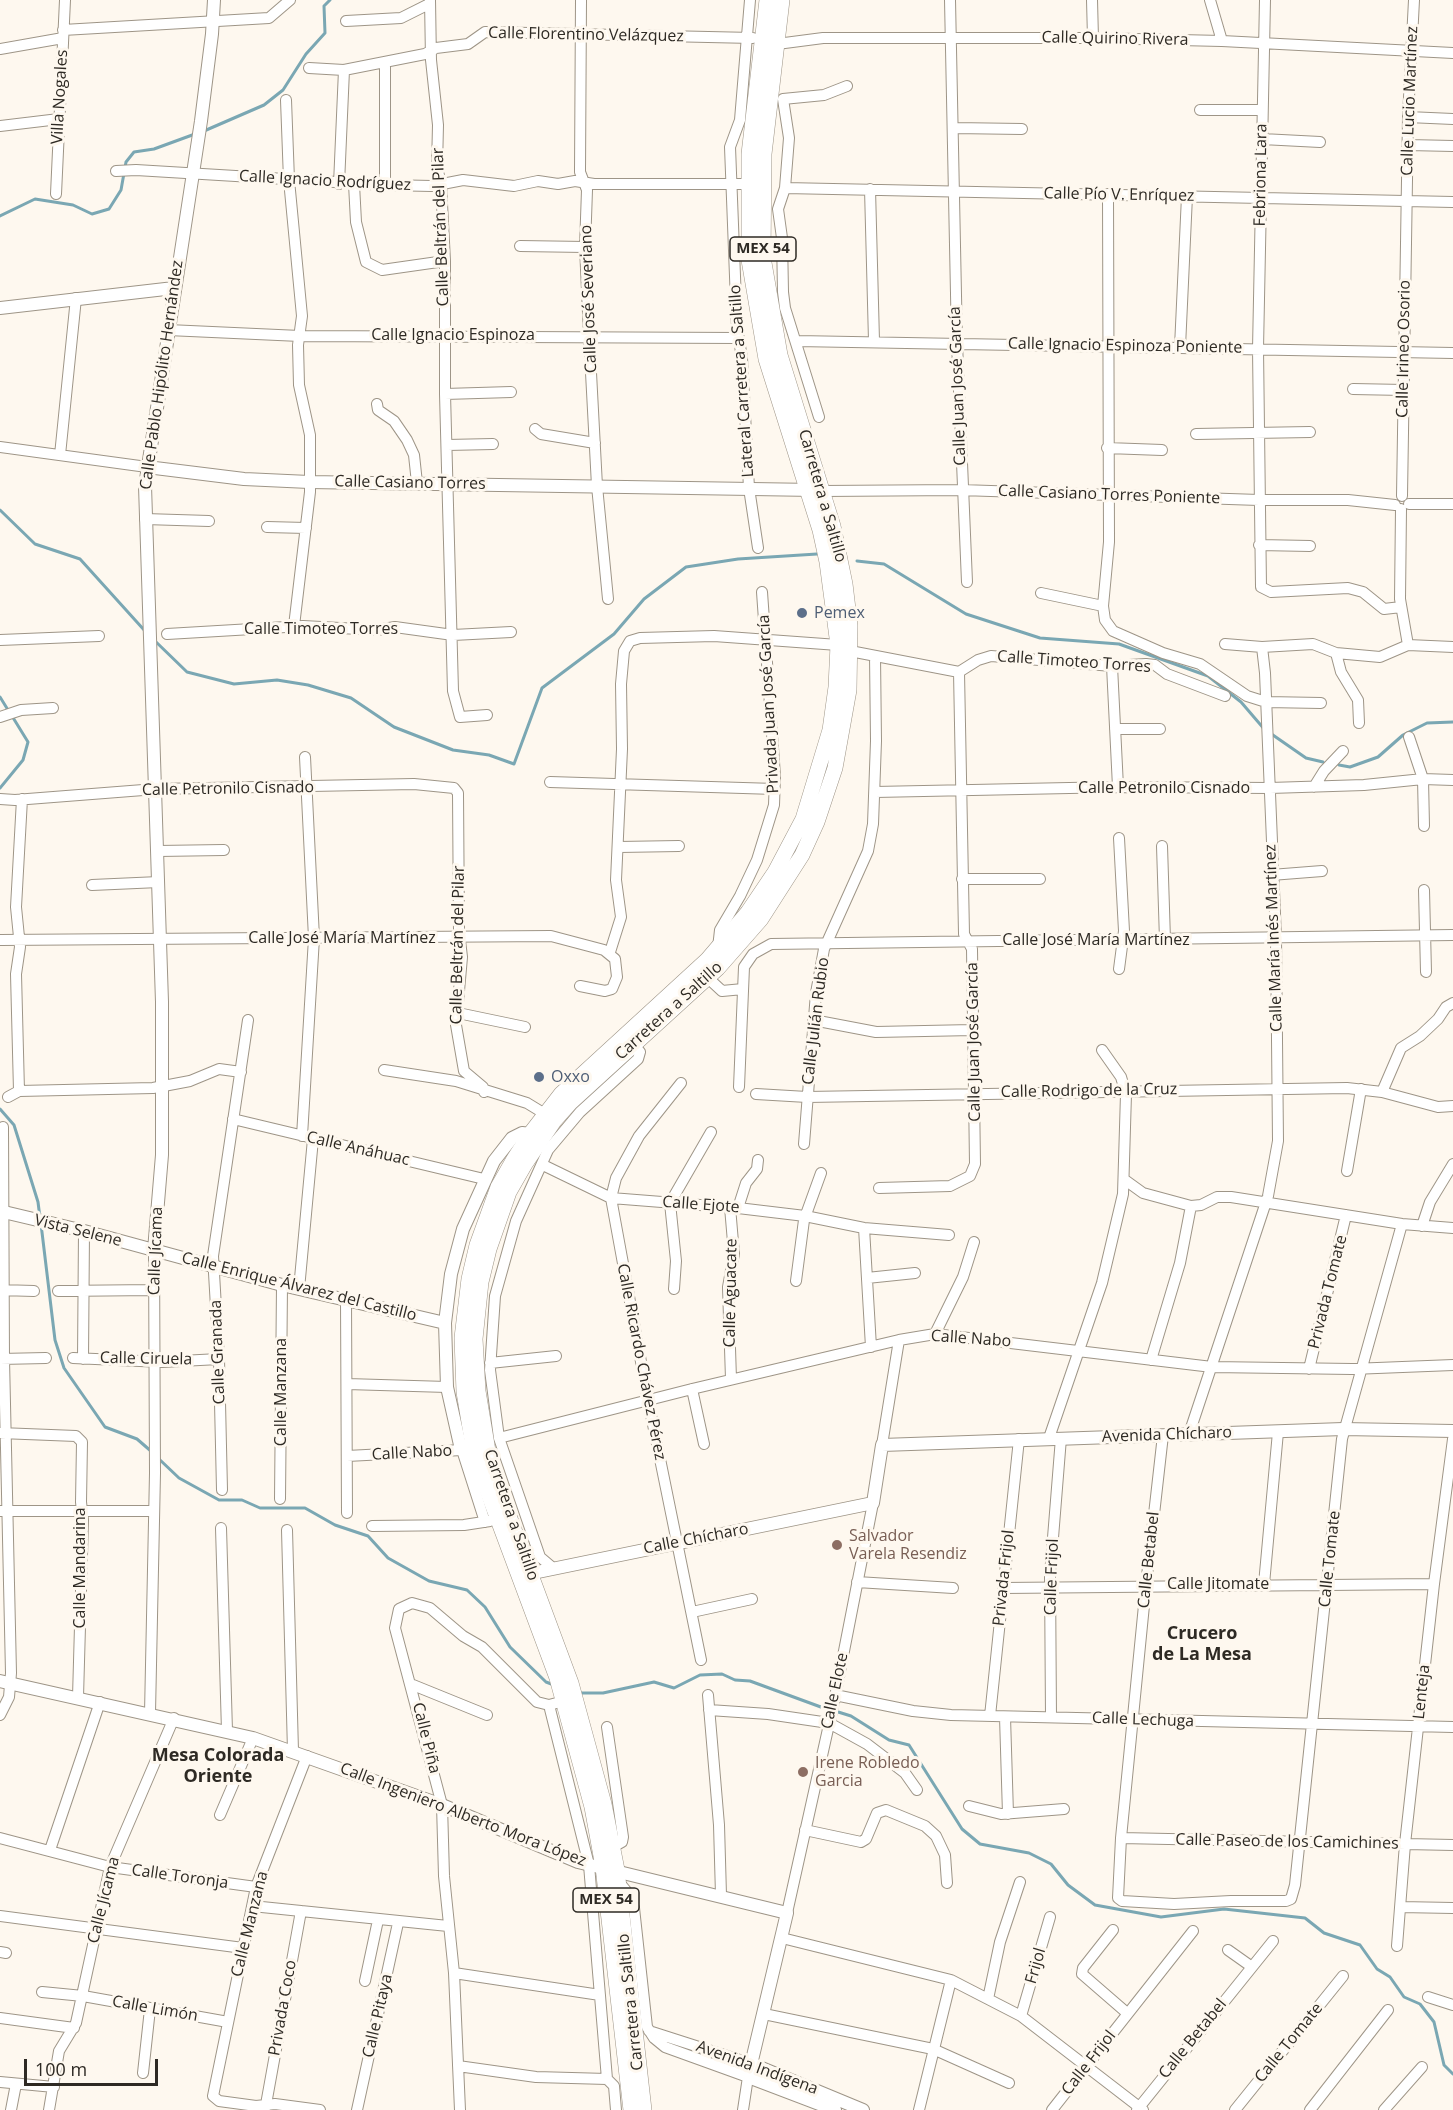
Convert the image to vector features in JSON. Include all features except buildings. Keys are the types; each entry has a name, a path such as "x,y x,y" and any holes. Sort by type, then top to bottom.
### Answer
{"main road":[{"name":"Carretera a Saltillo","path":"525,1575 491,1521 469,1454 462,1338 469,1279 486,1216 498,1187 545,1113 585,1070 761,919 789,879 817,822 835,768 844,728 849,690 844,648 841,558 815,490 780,410 761,337 749,260 748,184 767,0"},
{"name":"Carretera a Saltillo","path":"782,0 762,40 763,256 780,355 815,490"},
{"name":"Carretera a Saltillo","path":"623,2105 607,1871 613,1847 566,1691 525,1575 485,1440 476,1372 477,1312 489,1249 509,1192 542,1138 575,1107 633,1044 708,978 725,951"},
{"name":"Carretera a Saltillo","path":"566,1691 607,1871 644,2110"}],"street":[{"name":"Villa Nogales","path":"56,194 65,0"},
{"name":"Calle Pablo Hipólito Hernández","path":"156,789 145,519 147,467 198,142 214,20 214,0"},
{"path":"0,49 63,34 273,16 290,0"},
{"name":"Calle José Severiano","path":"581,0 580,172 588,196 585,247 589,335 597,486 608,599"},
{"name":"Lateral Carretera a Saltillo","path":"750,0 762,40 740,120 731,143 739,338 749,488 758,548"},
{"name":"Calle Juan José García","path":"951,0 961,490 967,582"},
{"path":"1092,0 1093,38"},
{"path":"1210,0 1221,41"},
{"name":"Febriona Lara","path":"1258,349 1265,0"},
{"name":"Calle Lucio Martínez","path":"1407,201 1408,117 1414,0"},
{"path":"346,21 401,18 430,2"},
{"name":"Calle Beltrán del Pilar","path":"430,2 431,51 438,125 437,167 441,184 445,261 445,394 453,691 457,711 464,718 487,715"},
{"name":"Calle Florentino Velázquez","path":"309,68 344,70 385,62 468,44 485,32 762,40"},
{"name":"Calle Quirino Rivera","path":"762,40 1093,38 1221,41 1453,53"},
{"path":"385,62 385,185"},
{"path":"339,184 344,70"},
{"path":"819,417 797,340 787,318 783,292 782,238 778,209 785,188 789,138 783,99 824,95 847,86"},
{"path":"286,100 289,180 302,316 299,385 309,430 306,528 294,626"},
{"path":"1200,110 1262,110"},
{"path":"1408,117 1453,119"},
{"path":"0,126 59,119"},
{"path":"954,128 1022,129"},
{"path":"1262,139 1320,142"},
{"path":"1408,145 1453,146"},
{"name":"Calle Ignacio Rodríguez","path":"117,171 193,173 339,184 385,185 441,184 463,180 514,186 534,181 594,184 748,184"},
{"path":"354,184 356,222 366,262 383,270 445,261"},
{"name":"Calle Pío V. Enríquez","path":"785,188 1453,202"},
{"path":"870,189 874,341"},
{"path":"1108,194 1109,542 1103,606 1105,620 1113,631 1163,653 1200,664 1233,689 1266,702 1321,703"},
{"path":"1180,347 1187,196"},
{"name":"Calle Irineo Osorio","path":"1407,201 1401,607 1408,645"},
{"path":"520,246 585,247"},
{"path":"0,308 174,288"},
{"path":"60,455 76,298"},
{"name":"Calle Ignacio Espinoza","path":"168,330 300,336 589,335 739,338"},
{"name":"Calle Ignacio Espinoza Poniente","path":"797,340 1453,353"},
{"path":"1258,349 1259,545 1260,581 1263,590 1271,592 1348,588 1363,592 1384,609 1401,607"},
{"path":"1353,389 1404,390"},
{"path":"445,394 511,392"},
{"path":"377,404 378,410 394,421 407,440 414,455 417,483"},
{"path":"535,429 541,434 595,443"},
{"path":"1196,434 1310,432"},
{"path":"447,445 494,444"},
{"name":"Calle Casiano Torres","path":"0,447 244,479 815,490"},
{"path":"1107,448 1162,450"},
{"name":"Calle Casiano Torres Poniente","path":"815,490 961,490 1453,504"},
{"path":"145,519 209,521"},
{"path":"267,527 306,528"},
{"path":"1259,545 1310,546"},
{"name":"Privada Juan José García","path":"725,951 720,930 740,896 760,852 774,805 775,789 762,592"},
{"path":"1041,593 1103,606"},
{"name":"Calle Timoteo Torres","path":"167,634 294,626 377,630 395,627 453,635 512,632"},
{"path":"5,639 99,636"},
{"path":"580,986 605,991 614,987 616,964 610,952 621,917 616,880 621,785 622,665 628,645 640,638 707,636 844,648 959,672"},
{"path":"1225,644 1262,647 1313,644 1336,653 1380,657 1408,645 1453,647"},
{"name":"Calle María Inés Martínez","path":"1262,647 1270,788 1279,1088 1275,1167 1266,1203"},
{"path":"1155,665 1163,653"},
{"path":"1336,653 1341,672 1358,700 1359,723"},
{"name":"Calle Julián Rubio","path":"804,1144 818,982 827,942 868,851 875,792 875,656"},
{"name":"Calle Timoteo Torres","path":"959,672 978,660 991,656 1112,666 1155,665 1167,674 1225,696"},
{"path":"1112,666 1118,787"},
{"name":"Calle Juan José García","path":"879,1188 940,1187 959,1183 970,1176 975,1164 972,949 964,934 959,672"},
{"path":"6,715 53,708"},
{"path":"1114,729 1160,729"},
{"path":"1409,737 1423,779 1424,826"},
{"path":"1314,787 1324,771 1343,751"},
{"path":"299,1289 308,1138 314,938 305,757"},
{"name":"Calle Petronilo Cisnado","path":"875,792 1118,787 1270,788 1423,779 1453,780"},
{"path":"550,782 775,789"},
{"name":"Calle Petronilo Cisnado","path":"1,799 156,789 414,783 456,789"},
{"name":"Calle Jícama","path":"150,1713 155,1473 154,1250 162,1166 163,1087 156,789"},
{"name":"Calle Beltrán del Pilar","path":"456,789 460,938 456,1025 462,1066 470,1078 483,1087 484,1092"},
{"path":"19,1091 16,974 19,939 16,907 22,799"},
{"path":"1119,838 1123,940 1119,969"},
{"path":"619,847 679,846"},
{"path":"1162,846 1165,939"},
{"path":"158,851 224,850"},
{"path":"1271,875 1322,871"},
{"path":"962,879 1040,879"},
{"path":"92,885 159,882"},
{"path":"1424,890 1426,972"},
{"name":"Calle José María Martínez","path":"746,963 759,949 771,944 1453,935"},
{"name":"Calle José María Martínez","path":"0,940 552,936 610,952"},
{"path":"725,951 746,963 739,1087"},
{"path":"708,978 722,991 743,989"},
{"path":"1382,1092 1401,1048 1420,1036 1438,1019 1446,1007 1453,1003"},
{"path":"458,1013 525,1026"},
{"name":"Calle Granada","path":"222,1490 214,1265 220,1200 248,1020"},
{"path":"813,1020 876,1032 973,1030"},
{"path":"1102,1050 1125,1090"},
{"path":"8,1097 19,1091 163,1087 190,1082 219,1069 241,1072"},
{"path":"384,1070 456,1081 484,1092 527,1103 545,1113"},
{"path":"610,1198 616,1178 639,1136 681,1083"},
{"name":"Calle Rodrigo de la Cruz","path":"756,1094 807,1096 1279,1088 1361,1089 1382,1092 1438,1107 1453,1106"},
{"path":"1347,1171 1361,1089"},
{"name":"Calle Frijol","path":"1051,1717 1050,1587 1055,1438 1079,1350 1102,1283 1120,1210 1125,1180 1125,1090"},
{"path":"553,1568 540,1557 499,1438 490,1363 493,1311 501,1268 516,1221 551,1146 575,1107"},
{"name":"Calle Anáhuac","path":"233,1119 484,1179"},
{"path":"0,1715 9,1697 5,1683 1,1212 3,1127"},
{"path":"674,1289 676,1255 670,1203 711,1132"},
{"path":"469,1454 452,1418 447,1387 445,1323 455,1253 484,1179 505,1144 517,1135 530,1134"},
{"name":"Calle Aguacate","path":"731,1380 728,1287 734,1254 734,1208 746,1183 757,1168 758,1160"},
{"path":"1422,1226 1430,1202 1453,1164"},
{"name":"Calle Ejote","path":"543,1165 610,1198 734,1208 805,1216 864,1228 949,1235"},
{"path":"796,1281 805,1216 821,1173"},
{"path":"1125,1180 1143,1193 1191,1206 1201,1205 1221,1196 1402,1224 1453,1228"},
{"name":"Calle Ricardo Chávez Pérez","path":"610,1198 701,1660"},
{"path":"1189,1434 1266,1203"},
{"path":"1151,1360 1180,1263 1191,1206"},
{"name":"Vista Selene","path":"1,1212 154,1250"},
{"name":"Privada Tomate","path":"1309,1369 1346,1215"},
{"name":"Calle Tomate","path":"1289,1900 1295,1885 1343,1429 1402,1224"},
{"path":"864,1228 871,1347"},
{"path":"84,1231 85,1291"},
{"path":"935,1334 963,1277 974,1242"},
{"name":"Calle Enrique Álvarez del Castillo","path":"154,1250 282,1285 445,1323"},
{"path":"867,1278 915,1273"},
{"name":"Calle Manzana","path":"280,1499 282,1285"},
{"path":"2,1290 34,1291"},
{"path":"58,1291 154,1290"},
{"name":"Calle Ciruela","path":"85,1291 78,1358 154,1361 219,1359"},
{"path":"346,1300 347,1513"},
{"name":"Calle Nabo","path":"499,1438 692,1389 899,1340 935,1334 1212,1368 1309,1369 1453,1365"},
{"name":"Calle Elote","path":"742,2110 834,1699 873,1503 899,1340"},
{"path":"490,1363 556,1356"},
{"path":"2,1359 46,1358"},
{"path":"347,1384 447,1387"},
{"path":"692,1389 704,1444"},
{"name":"Avenida Chícharo","path":"882,1445 1343,1429 1453,1431"},
{"path":"1264,1584 1278,1432"},
{"name":"Calle Mandarina","path":"3,1433 81,1438 82,1511 78,1698"},
{"name":"Calle Betabel","path":"1163,1435 1121,1838 1119,1900 1174,1904 1289,1900"},
{"name":"Privada Frijol","path":"990,1716 1019,1439"},
{"name":"Lenteja","path":"1397,1946 1405,1844 1434,1584 1453,1439"},
{"name":"Calle Nabo","path":"346,1456 469,1454"},
{"name":"Calle Chícharo","path":"525,1575 873,1503"},
{"path":"4,1511 153,1510"},
{"path":"372,1526 491,1521"},
{"path":"221,1528 227,1731"},
{"path":"287,1530 293,1751"},
{"path":"857,1582 953,1588"},
{"name":"Calle Jitomate","path":"1003,1588 1434,1584"},
{"path":"692,1612 752,1599"},
{"name":"Calle Piña","path":"460,2110 454,1973 448,1926 442,1805 395,1623 399,1608 412,1603 435,1611 463,1636 482,1647 537,1702 549,1705"},
{"name":"Calle Ingeniero Alberto Mora López","path":"5,1683 174,1718 253,1738 442,1805 568,1859 607,1871 721,1895 787,1913"},
{"path":"412,1685 487,1715"},
{"path":"566,1691 549,1705 607,1871 597,1941 600,1995 607,2079 614,2086 623,2105"},
{"path":"708,1695 719,1825 721,1895"},
{"name":"Calle Lechuga","path":"834,1699 922,1712 1005,1717 1453,1727"},
{"path":"50,1850 100,1702"},
{"path":"709,1710 829,1721 867,1744 905,1773 917,1790"},
{"path":"1005,1717 1008,1814"},
{"name":"Calle Jícama","path":"49,2110 59,2051 74,2028 83,1996 110,1867 174,1718"},
{"path":"607,1727 624,1837 613,1847"},
{"path":"220,1815 253,1738"},
{"name":"Calle Manzana","path":"265,2107 214,2098 256,1887 306,1756"},
{"path":"969,1806 1008,1814 1064,1809"},
{"path":"805,1830 861,1842 866,1839 877,1813 886,1810 925,1826 936,1836 945,1855 947,1883"},
{"name":"Calle Toronja","path":"0,1838 110,1867 256,1887"},
{"name":"Calle Paseo de los Camichines","path":"1121,1838 1453,1845"},
{"name":"Avenida Indígena","path":"607,1871 628,1893 634,1908 645,2021 649,2031 665,2047 750,2071 863,2110"},
{"path":"988,1999 998,1950 1020,1882"},
{"path":"252,1906 398,1923 448,1926"},
{"path":"1400,1907 1453,1908"},
{"name":"Privada Coco","path":"265,2107 301,1911"},
{"path":"0,1916 243,1948"},
{"name":"Frijol","path":"1021,2016 1050,1917"},
{"path":"365,1981 378,1920"},
{"name":"Calle Pitaya","path":"357,2110 398,1923"},
{"path":"1113,1930 1083,1968 1082,1974 1127,2013"},
{"name":"Calle Frijol","path":"1052,2110 1193,1931"},
{"path":"782,1938 951,1980 1021,2016 1140,2109"},
{"name":"Calle Betabel","path":"1140,2109 1273,1941"},
{"path":"1228,1950 1252,1967"},
{"path":"454,1973 600,1995"},
{"name":"Calle Tomate","path":"1235,2110 1343,1976"},
{"path":"919,2110 951,1980"},
{"name":"Calle Limón","path":"42,1992 83,1996 228,2022"},
{"path":"1428,1997 1453,2005"},
{"path":"143,2073 150,2008"},
{"path":"1310,2110 1388,2010"},
{"path":"764,2014 933,2049 1009,2083"},
{"path":"0,2018 74,2028"},
{"path":"458,2066 536,2077 607,2079"},
{"path":"1384,2110 1418,2068 1422,2067"},
{"name":"Avenida Indígena","path":"750,2071 835,2110"},
{"path":"0,2082 54,2087"},
{"path":"12,2110 16,2084"},
{"path":"265,2107 320,2110"}],"waterway":[{"path":"204,131 264,105 283,90 306,54 325,33 324,6 330,0"},
{"path":"0,216 35,199 73,205 92,214 109,209 121,190 126,162 134,152 154,149 195,134"},
{"path":"0,510 35,544 80,559 145,631"},
{"path":"154,640 187,672 234,684 277,680 308,685 351,698 394,727 453,750 489,755 514,764 542,688 614,634 644,599 686,567 738,559 817,554"},
{"path":"857,561 884,564 966,614 1040,638 1119,644 1208,676 1241,702 1265,730"},
{"path":"0,697 8,710"},
{"path":"0,788 23,760 28,742 12,716"},
{"path":"1339,765 1350,767 1378,757 1403,735 1427,723 1453,722"},
{"path":"1270,733 1306,758 1323,762"},
{"path":"0,1109 14,1125 38,1202 40,1218"},
{"path":"41,1224 55,1340 64,1368 105,1427 137,1439 152,1452"},
{"path":"159,1459 179,1478 219,1500 242,1500 260,1508 305,1508 335,1525 368,1536 388,1558 429,1581 467,1590 485,1607 510,1647 546,1682 554,1685"},
{"path":"580,1693 603,1693 654,1682 674,1688 700,1675 722,1674 735,1680 750,1681 829,1710"},
{"path":"835,1711 851,1716 889,1740 909,1745 962,1829 980,1844 1029,1853 1051,1864 1068,1885 1095,1905 1161,1917 1224,1909 1305,1918 1324,1933 1360,1945 1377,1969 1390,1977 1404,1997 1420,2004 1434,2022 1444,2065 1453,2074"}],"place":[{"name":"Pemex","path":"802,613"},
{"name":"Oxxo","path":"539,1077"},
{"name":"Salvador Varela Resendiz","path":"837,1545"},
{"name":"Irene Robledo Garcia","path":"803,1772"}],"district":[{"name":"Crucero de La Mesa","path":"1202,1644"},
{"name":"Mesa Colorada Oriente","path":"218,1766"}]}
